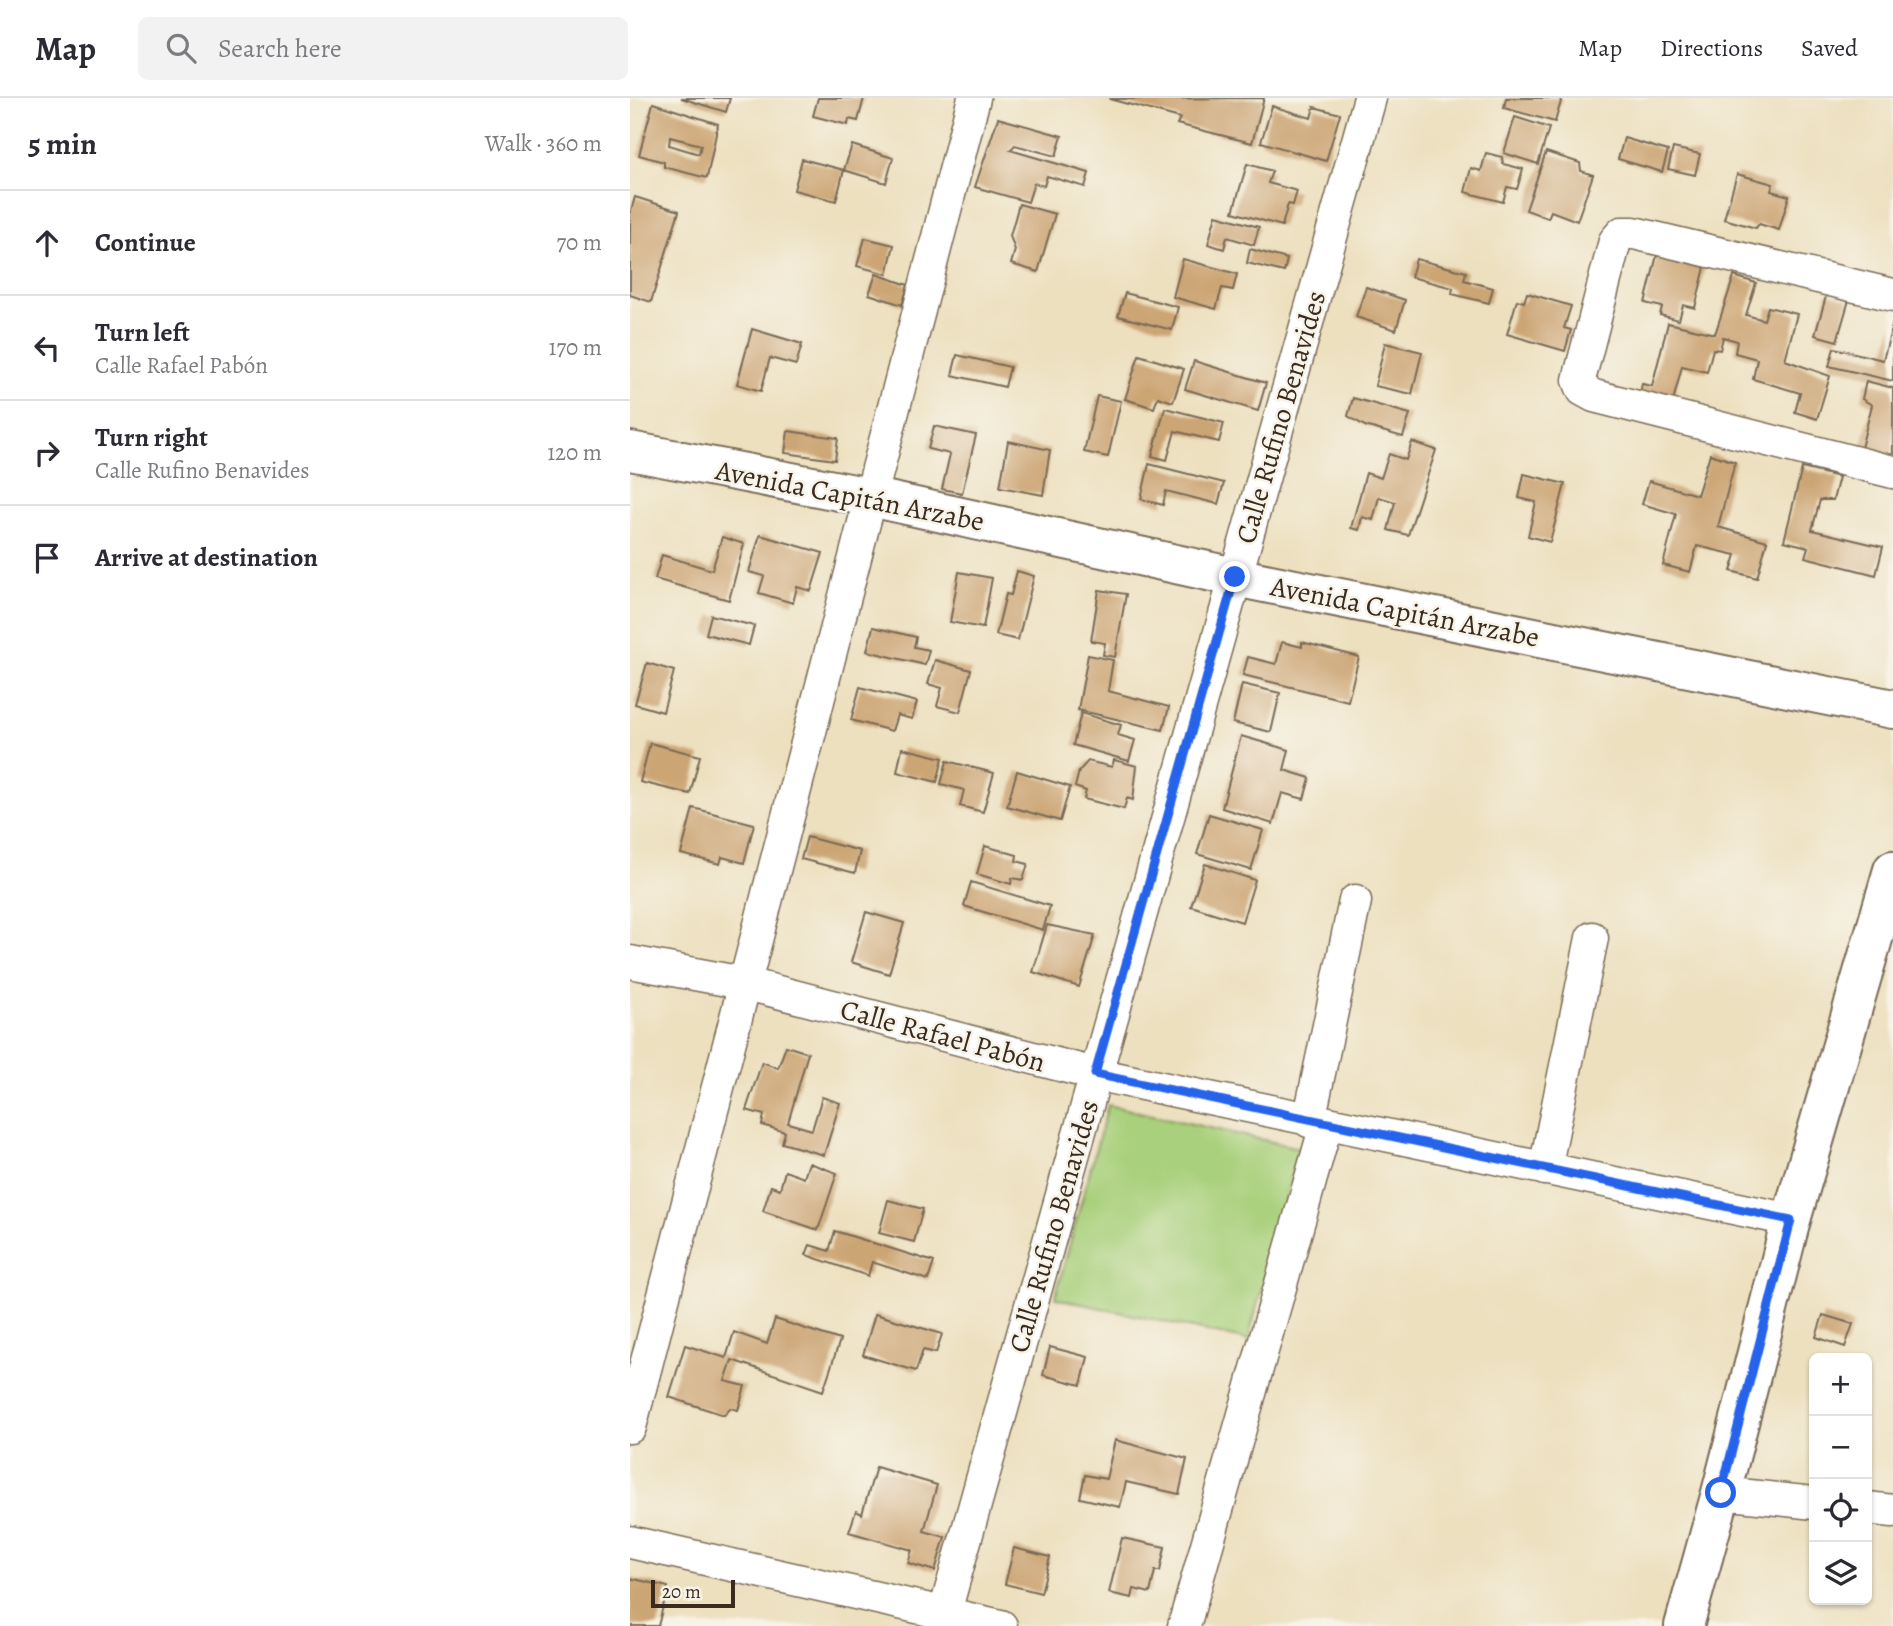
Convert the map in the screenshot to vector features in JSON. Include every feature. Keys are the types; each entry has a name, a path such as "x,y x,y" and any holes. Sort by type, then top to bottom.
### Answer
{"main road":[{"name":"Avenida Capitán Arzabe","path":"630,452 870,497 1235,577 1893,709"},
{"path":"1684,1626 1791,1220 1893,870"}],"street":[{"path":"630,1427 974,98"},
{"name":"Calle Rufino Benavides","path":"942,1620 1370,98"},
{"path":"1893,295 1634,233 1622,233 1615,241 1579,380 1583,390 1594,396 1893,472"},
{"path":"1184,1626 1318,1123 1355,901"},
{"path":"1545,1169 1592,938"},
{"name":"Calle Rafael Pabón","path":"630,962 743,983 1095,1074 1318,1123 1791,1220"},
{"path":"1721,1493 1809,1502"},
{"path":"1872,1509 1893,1511"},
{"path":"630,1542 942,1620 1001,1626"}],"green space":[{"path":"1108,1105 1299,1148 1248,1340 1055,1298"}],"building":[{"path":"681,98 730,98 726,112"},
{"path":"818,98 864,98 858,121 849,119 848,125 813,116"},
{"path":"1264,98 1252,143 1177,124 1180,118 1109,99"},
{"path":"1506,98 1562,98 1555,122 1504,108"},
{"path":"653,103 718,124 707,178 664,167 664,162 639,155","holes":["670,137 701,145 699,154 669,145"]},
{"path":"1272,106 1311,118 1314,107 1340,114 1326,161 1261,142"},
{"path":"1515,117 1549,128 1538,164 1504,153"},
{"path":"998,118 1062,136 1056,156 1015,145 1010,150 1089,173 1085,187 1047,176 1044,186 1034,183 1028,202 975,187"},
{"path":"1624,138 1668,151 1662,172 1618,159"},
{"path":"852,145 893,158 886,183 844,170"},
{"path":"1673,148 1700,154 1695,175 1668,169"},
{"path":"1546,152 1580,163 1581,171 1593,175 1577,221 1551,211 1548,218 1526,210"},
{"path":"1486,153 1502,157 1503,164 1523,169 1517,189 1507,187 1503,202 1465,192 1471,168 1481,171"},
{"path":"802,159 844,170 836,201 794,190"},
{"path":"1247,164 1272,171 1268,183 1297,191 1293,205 1288,204 1282,226 1233,212"},
{"path":"1737,174 1773,184 1771,191 1789,196 1779,230 1759,224 1756,228 1724,219"},
{"path":"635,197 679,211 651,302 630,295 630,214"},
{"path":"1019,204 1055,214 1038,272 1011,264 1015,250 1010,236"},
{"path":"1216,215 1259,227 1254,245 1227,237 1224,249 1208,244"},
{"path":"865,238 894,245 887,274 857,266"},
{"path":"1250,249 1287,259 1284,272 1247,263"},
{"path":"1657,255 1705,267 1695,308 1683,305 1679,320 1660,315 1662,307 1645,303"},
{"path":"1183,259 1237,274 1233,290 1222,288 1216,309 1173,297"},
{"path":"1416,259 1466,272 1464,280 1493,288 1489,303 1452,294 1453,288 1411,277"},
{"path":"876,274 908,285 902,305 869,294"},
{"path":"1734,276 1756,283 1746,315 1764,320 1768,307 1797,314 1785,360 1830,376 1817,419 1795,412 1800,393 1753,379 1757,359 1735,353 1737,341 1723,337 1720,350 1713,349 1707,372 1682,366 1672,405 1639,397 1642,384 1652,386 1668,323 1715,334"},
{"path":"1366,287 1405,300 1396,330 1356,317"},
{"path":"1125,293 1178,307 1172,330 1118,316"},
{"path":"1527,293 1571,306 1564,328 1571,330 1565,351 1507,334 1517,300 1524,302"},
{"path":"1827,293 1849,300 1837,341 1815,335"},
{"path":"1893,323 1893,381 1829,366 1834,348 1883,360"},
{"path":"752,329 802,344 796,365 770,358 761,391 737,384"},
{"path":"1385,343 1422,352 1412,394 1375,386"},
{"path":"957,355 1010,367 1005,387 952,375"},
{"path":"1139,355 1184,369 1173,402 1158,397 1154,408 1125,399"},
{"path":"1194,361 1266,383 1258,411 1185,389"},
{"path":"1866,381 1893,388 1893,462 1861,448 1872,405 1862,399"},
{"path":"1097,396 1121,401 1108,457 1084,452"},
{"path":"1353,398 1410,414 1403,437 1365,426 1348,416"},
{"path":"1165,408 1224,423 1219,442 1175,431 1167,460 1152,456"},
{"path":"934,426 976,435 962,493 942,489 950,454 928,449"},
{"path":"788,431 838,438 835,460 785,453"},
{"path":"1008,441 1050,450 1043,495 1000,487"},
{"path":"1412,442 1436,450 1408,535 1388,530 1395,502 1379,497 1373,520 1362,517 1359,530 1351,528 1366,473 1381,478 1389,454 1406,460"},
{"path":"1710,454 1735,462 1718,527 1767,541 1757,578 1731,571 1736,555 1697,546 1690,572 1663,565 1676,514 1642,504 1649,481 1697,495"},
{"path":"1149,464 1224,483 1218,504 1166,491 1163,505 1141,499"},
{"path":"1802,468 1839,477 1833,500 1820,500 1812,530 1883,547 1876,575 1805,557 1808,547 1784,541"},
{"path":"1524,474 1565,484 1550,542 1528,536 1536,502 1519,498"},
{"path":"760,535 823,553 811,591 797,587 793,603 759,593 764,576 749,572"},
{"path":"722,537 744,544 729,600 655,579 662,555 712,570"},
{"path":"1017,571 1034,576 1018,640 996,635 1006,594 1011,595"},
{"path":"959,572 992,578 983,628 950,622"},
{"path":"1099,590 1126,594 1115,657 1103,655 1105,643 1091,641"},
{"path":"711,615 754,626 749,645 706,634"},
{"path":"873,627 916,637 914,647 929,650 925,665 867,651"},
{"path":"1282,642 1302,647 1302,642 1359,657 1348,701 1243,675 1248,657 1276,664"},
{"path":"1088,655 1113,660 1108,691 1169,707 1163,730 1078,710"},
{"path":"935,660 971,670 960,712 937,706 942,688 928,684"},
{"path":"647,663 674,671 663,712 635,704"},
{"path":"1242,684 1280,693 1271,732 1233,723"},
{"path":"860,687 917,702 912,719 897,715 892,731 851,720"},
{"path":"1081,713 1121,725 1118,735 1135,740 1129,761 1073,745"},
{"path":"1241,736 1289,750 1284,770 1310,778 1304,799 1282,793 1273,824 1222,808"},
{"path":"650,743 700,756 690,794 640,782"},
{"path":"902,748 943,758 937,782 897,772"},
{"path":"1114,760 1137,766 1133,800 1127,798 1124,809 1084,799 1086,791 1075,787 1079,771 1088,761 1112,767"},
{"path":"947,761 994,773 983,812 960,806 964,790 941,784"},
{"path":"1017,771 1070,787 1060,821 1007,806"},
{"path":"693,808 754,824 744,863 722,857 720,864 681,854"},
{"path":"1209,814 1263,830 1251,870 1197,854"},
{"path":"807,837 860,851 855,873 801,859"},
{"path":"985,846 1017,855 1016,861 1028,864 1023,880 1012,878 1011,884 977,874"},
{"path":"1205,864 1255,880 1242,922 1191,906"},
{"path":"971,882 1050,906 1043,930 964,906"},
{"path":"866,912 904,923 889,974 851,962"},
{"path":"1047,925 1095,935 1079,987 1033,972"},
{"path":"786,1046 808,1053 788,1123 812,1130 822,1097 840,1103 824,1155 782,1143 785,1132 762,1125 764,1115 746,1110 762,1062 778,1068"},
{"path":"809,1163 837,1173 818,1230 763,1211 771,1186 780,1189 785,1171 804,1178"},
{"path":"888,1200 923,1209 914,1242 879,1233"},
{"path":"835,1231 934,1262 928,1280 872,1262 868,1276 806,1255 810,1245 829,1251"},
{"path":"875,1314 942,1334 936,1353 923,1350 916,1371 863,1355"},
{"path":"1823,1315 1853,1324 1845,1347 1816,1337"},
{"path":"775,1319 840,1340 823,1391 732,1360 725,1381 745,1386 738,1410 730,1408 724,1415 669,1397 685,1345 726,1358 734,1332 767,1344"},
{"path":"1050,1347 1088,1357 1081,1385 1043,1375"},
{"path":"1115,1440 1187,1459 1179,1494 1126,1482 1120,1507 1080,1498 1085,1475 1106,1479"},
{"path":"876,1467 937,1485 924,1531 945,1537 935,1571 908,1563 912,1550 849,1532 856,1511 862,1514"},
{"path":"1122,1538 1165,1547 1160,1571 1155,1571 1150,1593 1134,1589 1132,1598 1109,1593"},
{"path":"1014,1548 1050,1557 1041,1593 1005,1584"},
{"path":"630,1578 668,1587 658,1626 630,1626"}],"route":[{"path":"1235,577 1095,1074 1326,1125 1791,1220 1721,1493"}]}
